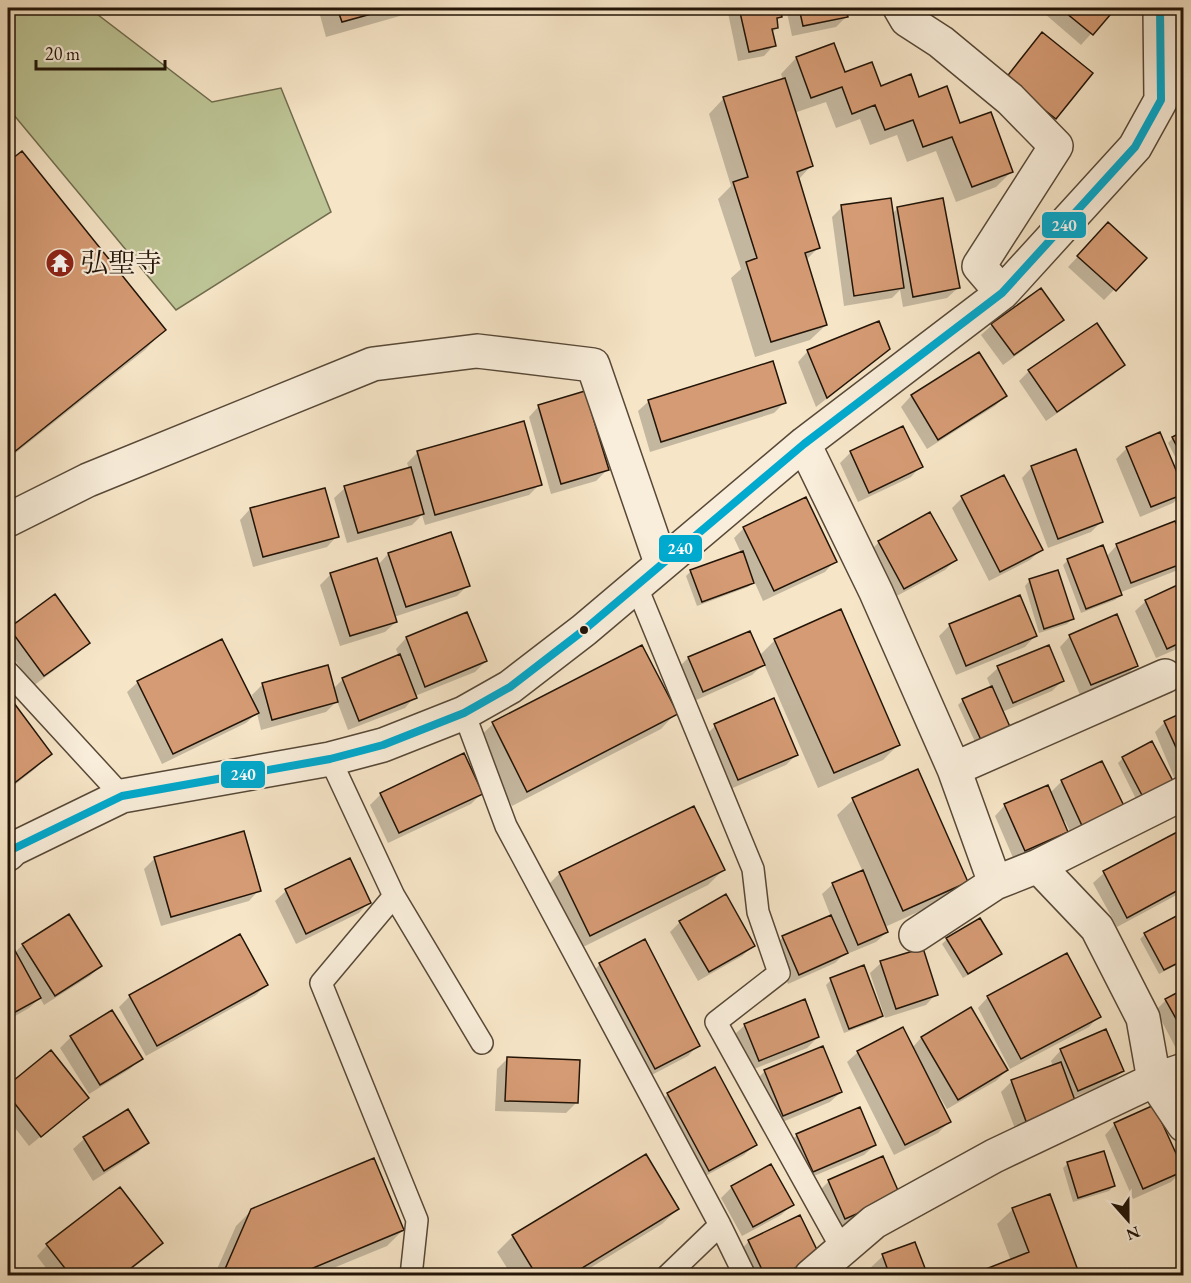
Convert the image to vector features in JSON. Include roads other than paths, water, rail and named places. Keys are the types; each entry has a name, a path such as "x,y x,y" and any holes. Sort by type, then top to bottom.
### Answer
{"street":[{"path":"900,8 907,20 941,42 1010,99 1056,146 979,266 1002,293"},
{"path":"8,854 13,849 122,795 330,759 383,745 464,713 510,687 584,630 804,444 1002,293 1135,147 1140,138 1161,100 1160,8"},
{"path":"1172,8 1184,18"},
{"path":"8,520 88,480 373,364 477,351 592,365 661,563"},
{"path":"804,444 876,592 954,769 995,883"},
{"path":"954,769 1165,676"},
{"path":"916,935 995,883 1038,866 1184,793"},
{"path":"1038,866 1097,928 1169,1075 1184,1125"},
{"path":"811,1275 873,1222 984,1162 1169,1075"}],"lane":[{"path":"636,585 753,869 758,912 779,973 716,1022 842,1249"},
{"path":"8,672 122,795"},
{"path":"464,713 506,826 745,1275"},
{"path":"330,759 394,896 483,1043"},
{"path":"394,896 321,983 417,1220 411,1275"},
{"path":"667,1275 720,1225"}],"place":[{"name":"弘聖寺","path":"60,263"}]}
